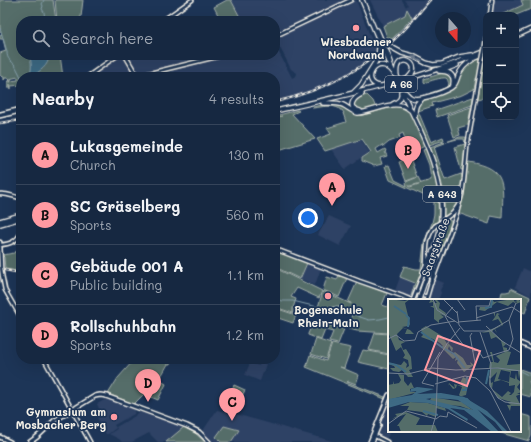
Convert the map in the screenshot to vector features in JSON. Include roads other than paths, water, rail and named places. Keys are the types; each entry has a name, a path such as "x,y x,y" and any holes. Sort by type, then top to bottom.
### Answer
{"highway":[{"name":"A 643","path":"363,0 382,44"},
{"name":"A 643","path":"363,0 430,154 439,185 441,215 437,241 420,299"},
{"path":"519,36 531,30"},
{"path":"344,96 359,88 378,58 382,44 433,65 442,64 481,53"},
{"name":"A 643","path":"386,52 393,72 396,76"},
{"name":"A 66","path":"280,112 405,80 437,70 481,53"},
{"name":"A 66","path":"280,112 362,94 406,82 439,72 476,58 483,54"},
{"path":"415,116 415,107 417,103 426,97 455,85 462,67 476,58"},
{"path":"396,76 399,63 409,61 413,66 414,72 405,80"},
{"path":"383,86 376,85 372,81 370,75 373,70 378,66 384,65 393,72"},
{"path":"439,72 446,72 452,75 454,81 450,88"},
{"name":"A 643","path":"402,90 429,148 435,164 441,190 442,218 440,237 422,293"},
{"path":"402,90 412,98 426,97"},
{"path":"323,103 338,103 353,112 358,113 398,102 402,96 402,90"},
{"path":"362,94 353,100 352,105 358,111 372,110"},
{"path":"391,105 402,105 412,112"},
{"path":"0,223 16,218"},
{"path":"423,272 437,241"},
{"path":"431,282 437,249"}],"main road":[{"path":"171,16 193,0"},
{"path":"280,34 351,0"},
{"path":"490,12 492,0"},
{"name":"Saarstraße","path":"426,299 431,282 461,200 464,187 470,127 484,48"},
{"path":"93,72 109,60"},
{"path":"127,60 135,72"},
{"path":"155,72 202,60"},
{"path":"0,115 16,111"},
{"path":"0,194 16,197"},
{"name":"Saarstraße","path":"411,299 415,294 423,272 426,261 428,239 432,231 435,226 453,213 461,200"},
{"path":"446,218 453,220"},
{"path":"16,240 12,243 0,244 0,261 4,286 16,309"},
{"path":"280,250 411,299"},
{"path":"417,289 420,295 428,296"},
{"path":"47,364 90,442"},
{"path":"30,442 54,420 97,396 106,396 192,429 202,434 209,442 192,429"},
{"path":"371,442 388,400"},
{"path":"374,436 387,442"},
{"path":"0,437 10,442"}],"waterway":[{"path":"44,0 42,9 44,16"},
{"path":"0,28 8,57 18,72"},
{"path":"280,300 293,301 326,309 337,307 369,320 388,317"},
{"path":"521,372 528,375"}],"railway":[{"path":"280,101 310,92 326,85 373,58 387,47 404,30 430,0"},
{"path":"0,123 16,121"},
{"path":"5,270 16,272"}],"place":[{"name":"Wiesbadener Nordwand","path":"356,28"},
{"name":"SC Gräselberg","path":"408,169"},
{"name":"Lukasgemeinde","path":"332,206"},
{"name":"Bogenschule Rhein-Main","path":"328,296"},
{"name":"Rollschuhbahn","path":"148,402"},
{"name":"Gymnasium am Mosbacher Berg","path":"114,417"},
{"name":"Gebäude 001 A","path":"232,421"}]}
